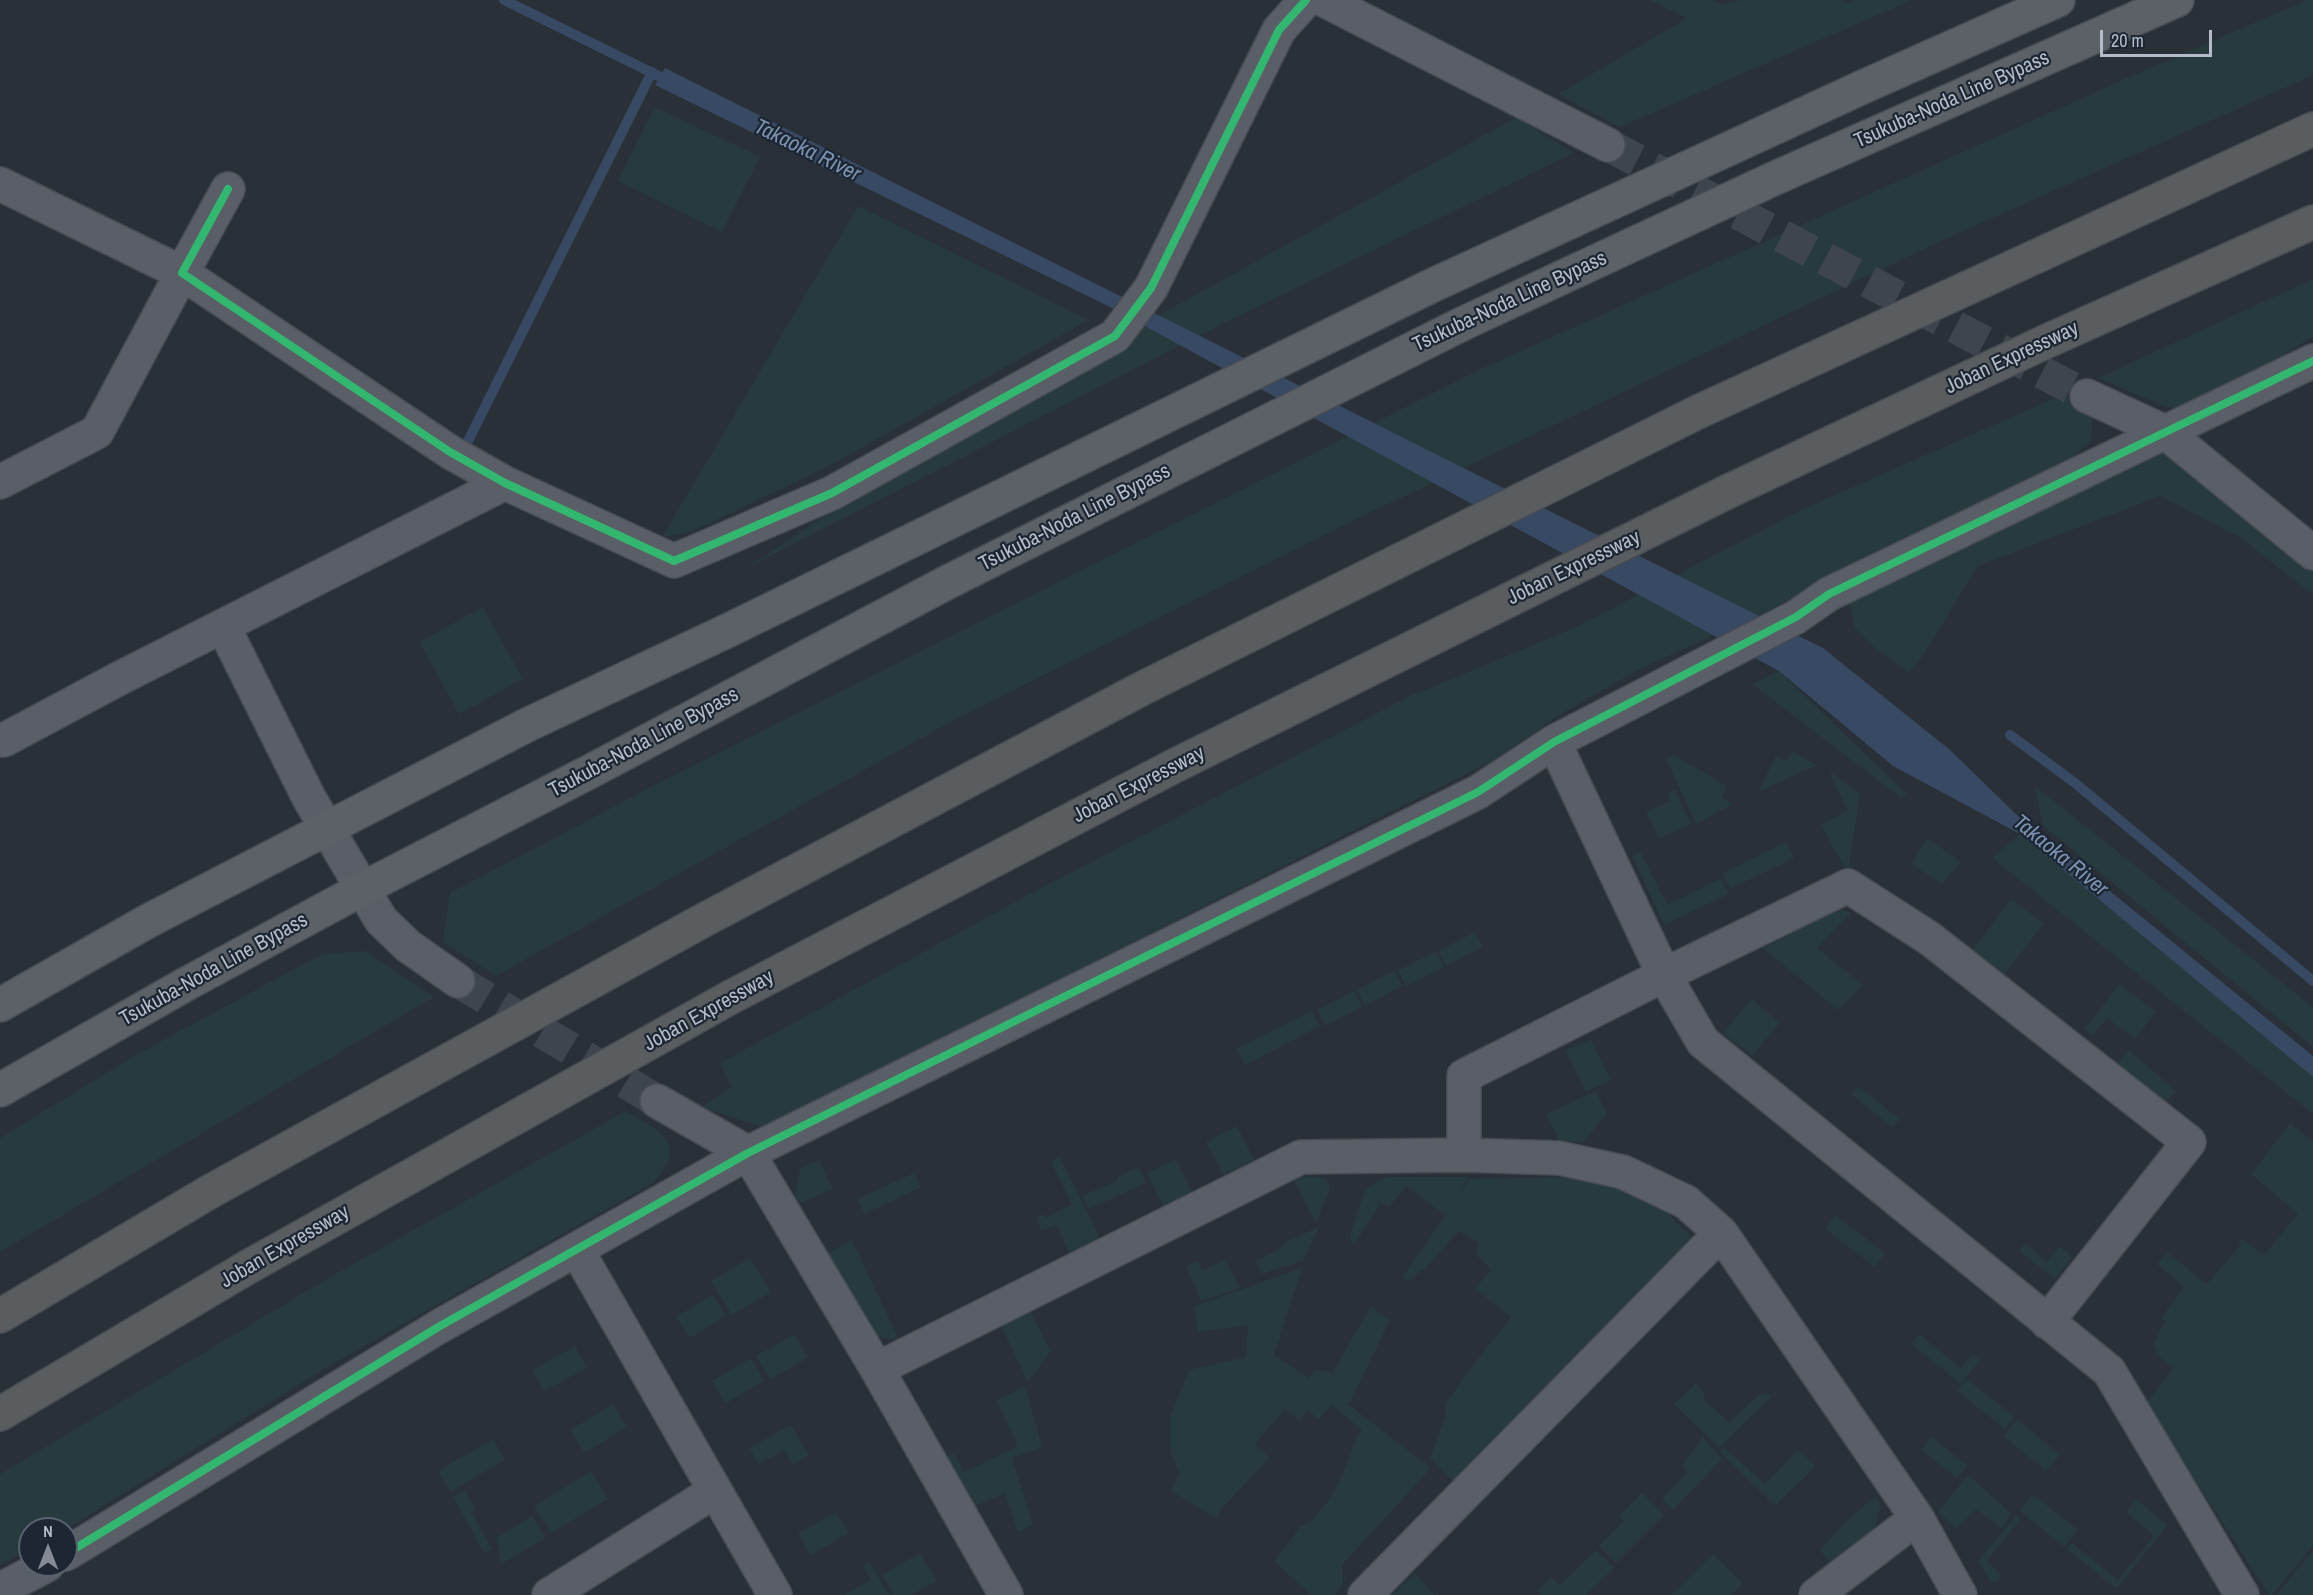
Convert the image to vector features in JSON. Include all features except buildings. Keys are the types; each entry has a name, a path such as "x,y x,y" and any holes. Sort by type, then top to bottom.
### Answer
{"highway":[{"path":"0,1316 221,1185 702,921 1143,687 1700,411 2313,129"},
{"name":"Joban Expressway","path":"0,1414 248,1267 720,1003 1176,765 1727,492 2045,342 2313,222"}],"main road":[{"path":"0,1005 148,921 529,724 729,630 1431,286 1865,86 2058,0"},
{"name":"Tsukuba-Noda Line Bypass","path":"0,1090 188,982 956,577 1462,324 1773,179 2177,0"}],"street":[{"path":"0,184 182,273 450,452 505,483 674,561 832,493 1115,336 1151,288 1279,30 1306,0"},
{"path":"1324,0 1608,145"},
{"path":"0,482 98,432 228,189"},
{"path":"78,1547 440,1326 748,1153 1478,792 1554,742 1796,617 1829,594 2313,361"},
{"path":"2087,396 2165,432 2313,553"},
{"path":"0,740 4,740 505,483"},
{"path":"223,626 309,798 381,920 408,946 458,981"},
{"path":"1554,742 1664,975 1703,1042 2109,1371 2242,1595"},
{"path":"1464,1155 1464,1076 1664,975 1848,886 1929,938 2189,1142 2047,1322"},
{"path":"657,1101 748,1153 877,1369 1006,1595"},
{"path":"877,1369 1301,1157 1464,1155 1559,1158 1623,1172 1686,1202 1721,1233 1917,1518 1960,1595"},
{"path":"1365,1595 1721,1233"},
{"path":"577,1250 775,1595"},
{"path":"549,1595 715,1491"},
{"path":"1816,1595 1917,1518"},
{"path":"0,1590 24,1577"}],"green space":[{"path":"1650,0 1713,0 1720,4 1742,0 1841,0 1848,3 1855,0 1912,0 1620,127 1558,94 1687,18"},
{"path":"2307,0 2313,0 2313,74 2309,77 1941,241 1367,514 954,720 496,976 443,942 450,893 649,788 1481,369 2127,78"},
{"path":"655,107 760,157 722,232 618,181"},
{"path":"1517,117 1574,153 1226,322 745,569 866,489 1170,309"},
{"path":"858,206 1089,320 833,464 691,532 662,537"},
{"path":"2313,279 2313,337 2191,409 2167,407 2098,378"},
{"path":"2064,394 2093,410 2091,441 2064,465 1769,610 1640,669 1561,714 1492,761 764,1128 702,1107 731,1087 720,1063 1026,896 1408,697 1574,628 1801,510"},
{"path":"2166,451 2313,568 2313,595 2241,538 2160,496 1978,566 1922,657 1909,673 1875,648 1855,628 1850,604 1855,596 1999,526"},
{"path":"483,607 523,679 459,714 419,642"},
{"path":"1779,671 1907,794 1901,798 1752,684"},
{"path":"1792,751 1817,765 1758,792 1776,756 1787,761"},
{"path":"1674,755 1727,786 1722,797 1733,804 1696,824 1666,759"},
{"path":"1829,771 1860,793 1849,867 1844,867 1821,825 1847,810"},
{"path":"2035,786 2313,1007 2313,1047 2043,826"},
{"path":"1675,790 1691,824 1659,839 1646,812 1670,801 1667,794"},
{"path":"2020,834 2313,1077 2313,1114 1992,858"},
{"path":"1927,838 1961,862 1942,884 1911,864"},
{"path":"1786,842 1794,858 1730,889 1722,873"},
{"path":"1640,851 1667,905 1721,878 1729,894 1664,925 1632,856"},
{"path":"2011,899 2044,923 2005,974 1973,950"},
{"path":"1841,909 1851,913 1817,948 1863,985 1838,1010 1763,948"},
{"path":"1475,932 1483,947 1446,966 1438,951"},
{"path":"366,951 434,997 0,1252 0,1138 134,1056 322,954"},
{"path":"1436,951 1444,967 1406,986 1398,971"},
{"path":"1394,970 1402,986 1365,1006 1357,990"},
{"path":"2120,984 2156,1012 2135,1039 2107,1018 2093,1035 2084,1029"},
{"path":"1354,991 1362,1007 1325,1026 1317,1010"},
{"path":"1752,999 1780,1023 1752,1056 1723,1033"},
{"path":"1312,1011 1320,1026 1245,1065 1236,1049"},
{"path":"1591,1039 1611,1080 1586,1092 1565,1051"},
{"path":"2129,1050 2176,1091 2164,1104 2117,1063"},
{"path":"1858,1086 1900,1119 1892,1127 1851,1094"},
{"path":"1596,1091 1607,1114 1583,1143 1559,1140 1546,1114"},
{"path":"626,1111 651,1126 665,1138 669,1146 670,1154 667,1164 653,1183 329,1366 78,1522 78,1517 18,1517 18,1555 0,1565 0,1474 337,1273"},
{"path":"2290,1123 2313,1141 2313,1546 2272,1595 2269,1595 2146,1404 2173,1368 2155,1353 2156,1349 2153,1345 2165,1321 2161,1318 2184,1287 2157,1264 2167,1252 2207,1284 2241,1244 2239,1242 2241,1238 2264,1255 2298,1214 2251,1174"},
{"path":"1237,1126 1254,1160 1223,1175 1206,1142"},
{"path":"1060,1157 1100,1238 1069,1253 1056,1225 1041,1231 1036,1217 1043,1214 1046,1218 1072,1204 1051,1162"},
{"path":"1176,1159 1193,1193 1164,1207 1147,1173"},
{"path":"819,1160 833,1189 801,1203 795,1197 800,1168"},
{"path":"1139,1167 1146,1183 1089,1209 1082,1196 1117,1181 1117,1177"},
{"path":"914,1173 921,1187 864,1214 857,1199"},
{"path":"1300,1176 1326,1178 1330,1188 1316,1223 1294,1181"},
{"path":"1386,1177 1469,1177 1455,1200 1470,1179 1557,1177 1605,1183 1666,1211 1692,1238 1692,1250 1535,1396 1454,1482 1430,1458 1445,1417 1446,1403 1511,1317 1475,1289 1491,1269 1476,1255 1479,1243 1459,1231 1424,1270 1410,1281 1402,1278 1445,1215 1406,1186 1389,1207 1381,1203 1354,1245 1350,1235 1365,1189"},
{"path":"1835,1215 1885,1253 1875,1267 1825,1229"},
{"path":"1319,1227 1304,1260 1261,1274 1256,1261 1275,1252 1289,1240"},
{"path":"852,1240 898,1337 889,1340 875,1335 827,1253"},
{"path":"2025,1243 2047,1262 2060,1246 2073,1257 2055,1279 2019,1251"},
{"path":"750,1258 771,1292 732,1315 711,1281"},
{"path":"1225,1259 1240,1288 1201,1301 1186,1266 1198,1261 1202,1271"},
{"path":"1302,1268 1274,1355 1309,1378 1315,1369 1332,1373 1371,1306 1390,1320 1349,1405 1431,1468 1342,1565 1343,1583 1335,1595 1311,1595 1274,1561 1301,1526 1308,1524 1330,1499 1357,1436 1362,1430 1332,1405 1319,1419 1308,1411 1299,1421 1285,1409 1255,1444 1270,1458 1222,1508 1217,1519 1171,1491 1179,1473 1171,1452 1171,1414 1189,1370 1246,1357 1248,1325 1198,1332 1194,1306"},
{"path":"713,1294 726,1316 690,1338 676,1317"},
{"path":"1029,1309 1051,1351 1028,1382 1000,1324"},
{"path":"795,1334 808,1358 770,1379 756,1356"},
{"path":"1919,1334 1961,1368 1973,1354 1980,1360 1961,1384 1911,1344"},
{"path":"575,1346 587,1368 544,1391 532,1370"},
{"path":"751,1358 764,1381 725,1404 712,1381"},
{"path":"1967,1379 2015,1417 2005,1429 1957,1391"},
{"path":"1696,1383 1705,1394 1703,1399 1729,1422 1761,1393 1772,1396 1719,1448 1674,1404"},
{"path":"1025,1386 1042,1447 1012,1458 1033,1525 1018,1533 1005,1493 973,1507 945,1457 954,1453 964,1472 1018,1446 996,1401"},
{"path":"613,1404 627,1427 584,1453 570,1430"},
{"path":"2017,1419 2060,1455 2046,1471 2003,1436"},
{"path":"791,1425 809,1455 793,1465 784,1450 759,1464 749,1448"},
{"path":"1703,1437 1722,1459 1673,1510 1662,1499 1687,1472 1682,1466"},
{"path":"1932,1437 1968,1466 1957,1478 1921,1450"},
{"path":"493,1439 505,1460 450,1492 438,1471"},
{"path":"1724,1447 1765,1484 1798,1450 1816,1466 1775,1506 1720,1452"},
{"path":"591,1471 608,1499 551,1533 534,1506"},
{"path":"1968,1475 2011,1513 2002,1529 1976,1509 1956,1529 1938,1511"},
{"path":"465,1490 476,1510 472,1512 492,1549 484,1553 453,1497"},
{"path":"1642,1493 1664,1515 1616,1563 1599,1546 1624,1521 1619,1516"},
{"path":"2033,1494 2078,1530 2064,1547 2020,1511"},
{"path":"1875,1497 1881,1504 1874,1529 1829,1562 1820,1550 1847,1520"},
{"path":"2136,1499 2168,1525 2116,1589 2067,1549 2072,1543 2118,1580 2154,1536 2126,1512"},
{"path":"836,1512 849,1533 810,1555 798,1533"},
{"path":"2017,1515 2021,1518 1987,1561 2002,1575 1996,1583 1990,1581 1978,1561"},
{"path":"532,1516 546,1538 501,1564 496,1538"},
{"path":"1596,1550 1614,1568 1586,1595 1541,1595 1537,1591 1551,1577 1560,1585"},
{"path":"2313,1550 2313,1595 2276,1595"},
{"path":"920,1553 937,1581 911,1595 894,1595 882,1575"},
{"path":"1713,1554 1743,1584 1731,1595 1672,1595"},
{"path":"869,1562 889,1595 844,1595 870,1580 863,1565"},
{"path":"1415,1573 1434,1595 1392,1595"}],"water":[{"path":"665,68 1823,648 1950,750 2020,818 2313,1056 2313,1077 2020,834 1893,766 1779,671 1108,306 655,85"}],"waterway":[{"name":"Takaoka River","path":"504,0 671,82"},
{"path":"468,441 652,72"},
{"path":"2010,735 2075,783 2313,981"}],"tunnel":[{"path":"1608,145 2087,396"},
{"path":"458,981 657,1101"}],"cycle path":[{"path":"228,189 182,273 450,452 505,483 674,561 832,493 1115,336 1151,288 1279,30 1306,0"},
{"path":"78,1547 440,1326 748,1153 1478,792 1554,742 1796,617 1829,594 2313,361"}]}
